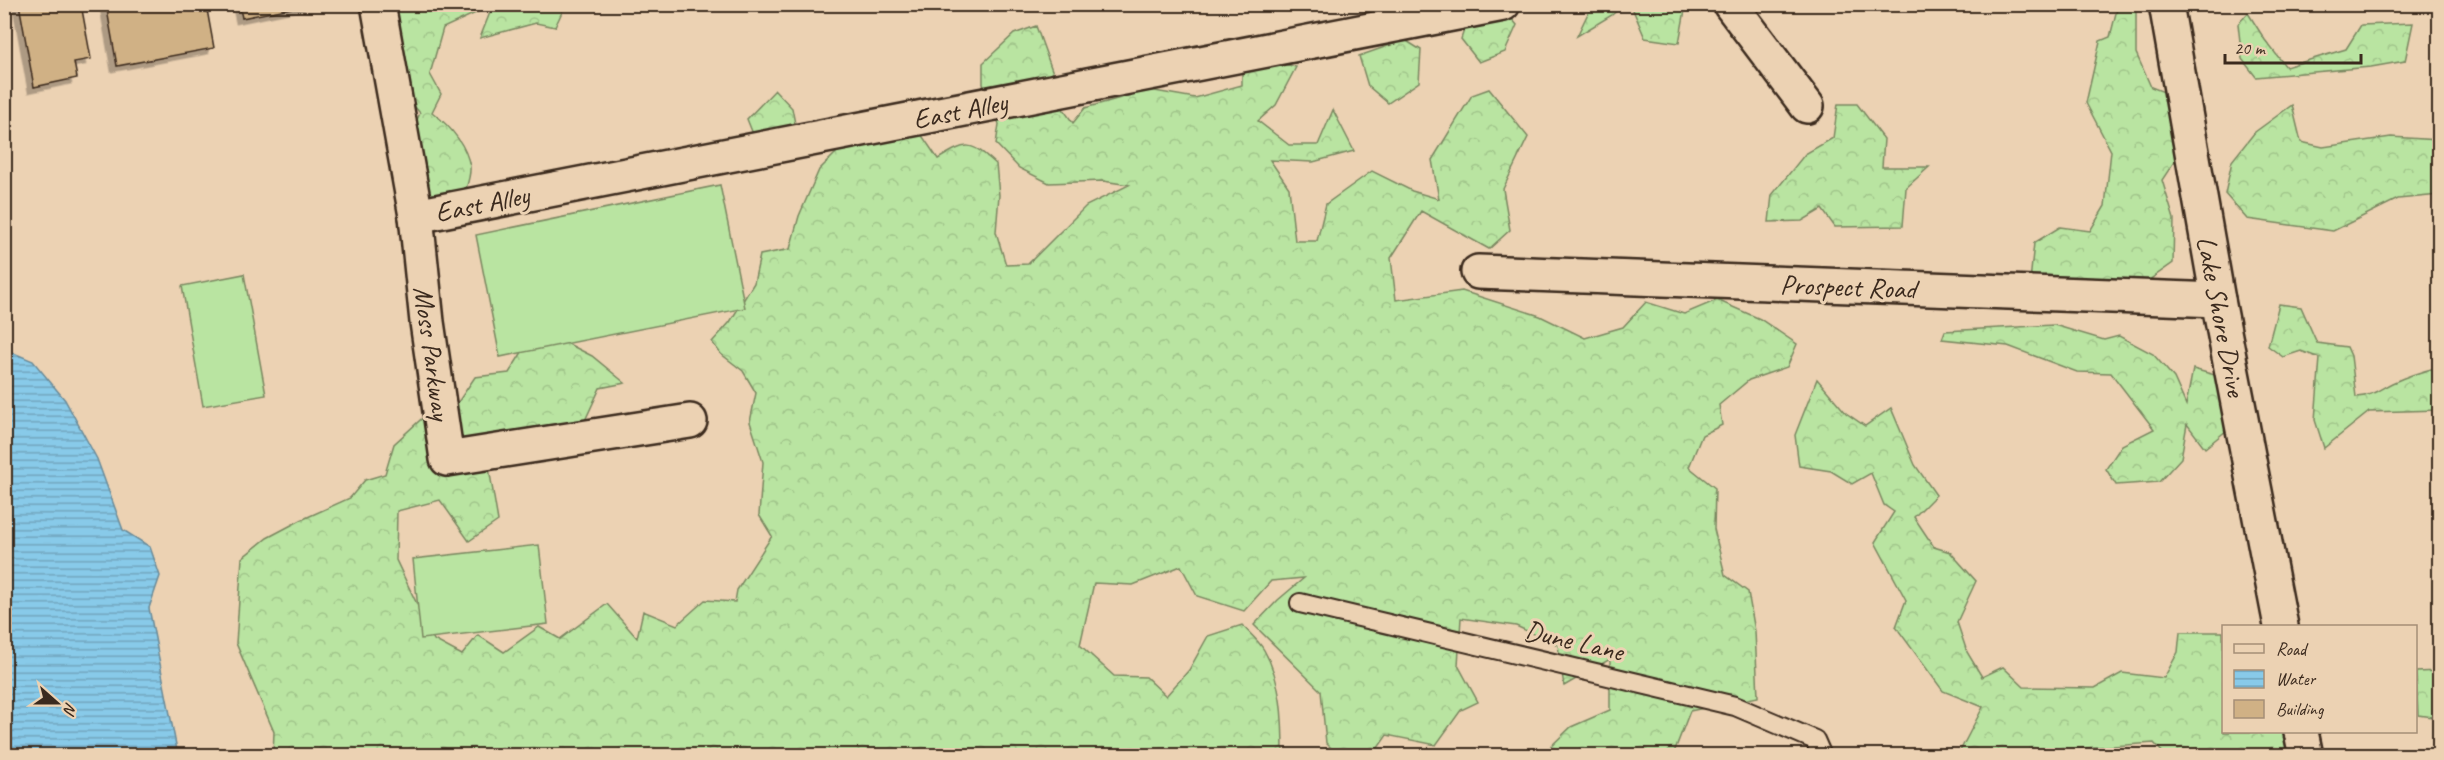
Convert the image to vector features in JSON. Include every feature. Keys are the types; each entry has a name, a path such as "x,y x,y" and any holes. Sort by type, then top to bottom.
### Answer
{"street":[{"name":"Moss Parkway","path":"378,4 416,216 427,322 447,459 690,421"},
{"name":"East Alley","path":"416,216 1503,4"},
{"path":"1730,4 1807,106"},
{"name":"Lake Shore Drive","path":"2166,4 2218,300 2281,625"},
{"name":"Prospect Road","path":"1478,272 2218,300"},
{"path":"2301,733 2306,756"}],"lane":[{"name":"Dune Lane","path":"1300,603 1735,706 1815,741 1822,756"}],"green space":[{"path":"557,4 563,10 555,27 536,23 480,38 493,5 443,28 430,74 441,94 432,112 451,129 461,143 468,158 470,170 464,196 428,208 396,165 420,113 406,96 390,5"},
{"path":"1500,5 1517,25 1505,52 1479,62 1461,39 1465,27"},
{"path":"1590,5 1623,5 1612,15 1577,36 1591,7"},
{"path":"1631,5 1669,5 1685,10 1679,43 1645,38"},
{"path":"2118,5 2136,5 2136,53 2151,87 2187,101 2195,130 2162,180 2174,219 2173,263 2118,302 2030,281 2034,243 2060,227 2090,231 2105,206 2111,151 2086,103 2100,41 2110,37"},
{"path":"2248,13 2286,67 2346,49 2361,25 2413,23 2405,61 2371,67 2256,77 2242,59 2238,24"},
{"path":"1036,26 1053,73 1056,99 1073,123 1085,108 1149,90 1195,98 1242,85 1242,64 1267,60 1296,67 1276,105 1258,121 1289,145 1318,145 1333,110 1354,151 1313,162 1270,160 1289,188 1295,241 1317,241 1326,204 1372,171 1412,191 1439,199 1432,160 1472,95 1489,89 1528,137 1503,189 1510,230 1489,249 1421,211 1391,258 1396,300 1462,291 1540,316 1585,338 1623,327 1646,302 1684,314 1717,300 1760,319 1797,344 1787,367 1749,380 1719,405 1722,425 1702,435 1689,467 1715,488 1714,529 1725,575 1748,592 1755,631 1758,697 1690,711 1673,755 1548,755 1547,750 1571,727 1610,710 1610,659 1564,686 1558,645 1516,626 1461,618 1458,665 1478,702 1461,710 1436,745 1387,735 1373,755 1338,755 1326,743 1321,691 1254,625 1304,578 1271,581 1244,611 1197,596 1181,566 1133,585 1094,583 1080,645 1114,676 1146,677 1166,696 1189,670 1208,636 1242,625 1262,647 1275,675 1282,715 1283,755 273,755 274,732 236,643 242,558 267,538 350,498 365,480 385,474 394,444 429,412 444,423 475,377 509,373 537,328 592,356 625,383 600,388 582,427 489,468 498,521 469,541 440,500 397,511 396,560 434,640 462,655 478,635 504,652 539,627 560,639 607,604 637,638 643,611 677,625 705,600 735,602 737,590 772,536 759,515 763,462 750,422 756,393 743,371 721,354 712,342 730,322 754,283 760,255 790,249 799,216 819,170 847,142 921,134 938,159 963,147 969,146 980,151 996,164 999,195 996,232 1006,265 1028,264 1086,206 1129,185 1103,181 1049,183 1019,168 996,144 999,124 983,84 983,63 1014,34"},
{"path":"1405,40 1421,50 1419,82 1388,103 1368,86 1359,56"},
{"path":"775,90 792,108 797,134 755,139 747,119"},
{"path":"1838,104 1857,104 1884,139 1882,167 1929,167 1906,188 1903,226 1835,227 1822,209 1802,221 1769,222 1772,195 1805,154 1833,138"},
{"path":"2292,105 2301,142 2323,147 2391,137 2439,140 2439,195 2398,199 2333,231 2247,219 2225,194 2232,161 2255,132"},
{"path":"720,185 745,308 500,357 476,235"},
{"path":"244,274 266,395 203,406 182,286"},
{"path":"2279,304 2301,307 2317,343 2347,347 2351,356 2356,397 2371,394 2403,378 2439,367 2439,410 2369,412 2324,448 2315,420 2320,358 2301,351 2283,357 2268,346"},
{"path":"2054,325 2104,340 2119,336 2153,354 2174,378 2186,405 2193,369 2233,380 2232,426 2205,448 2187,424 2181,458 2159,482 2116,485 2106,469 2122,445 2154,429 2111,373 2077,372 2008,346 1942,339 1945,331"},
{"path":"1817,379 1846,413 1865,426 1891,408 1915,465 1936,495 1914,517 1934,547 1950,552 1976,581 1957,622 1967,652 1982,677 2003,667 2024,687 2095,688 2122,673 2164,678 2178,652 2180,632 2222,632 2222,733 2301,733 2304,755 2165,755 2154,743 2044,751 2046,755 1958,755 1983,707 1943,691 1896,627 1906,600 1875,542 1894,512 1884,505 1871,473 1852,484 1831,471 1799,466 1795,435"},
{"path":"539,545 548,624 421,639 413,559"},
{"path":"2439,671 2439,718 2418,715 2417,672"}],"water":[{"path":"4,349 33,361 65,400 97,459 123,530 150,547 160,576 149,608 178,755 5,755"}],"building":[{"path":"19,4 81,4 91,59 74,62 77,78 34,87"},
{"path":"106,4 206,4 214,48 117,66"},
{"path":"239,4 311,4 242,18"}]}
